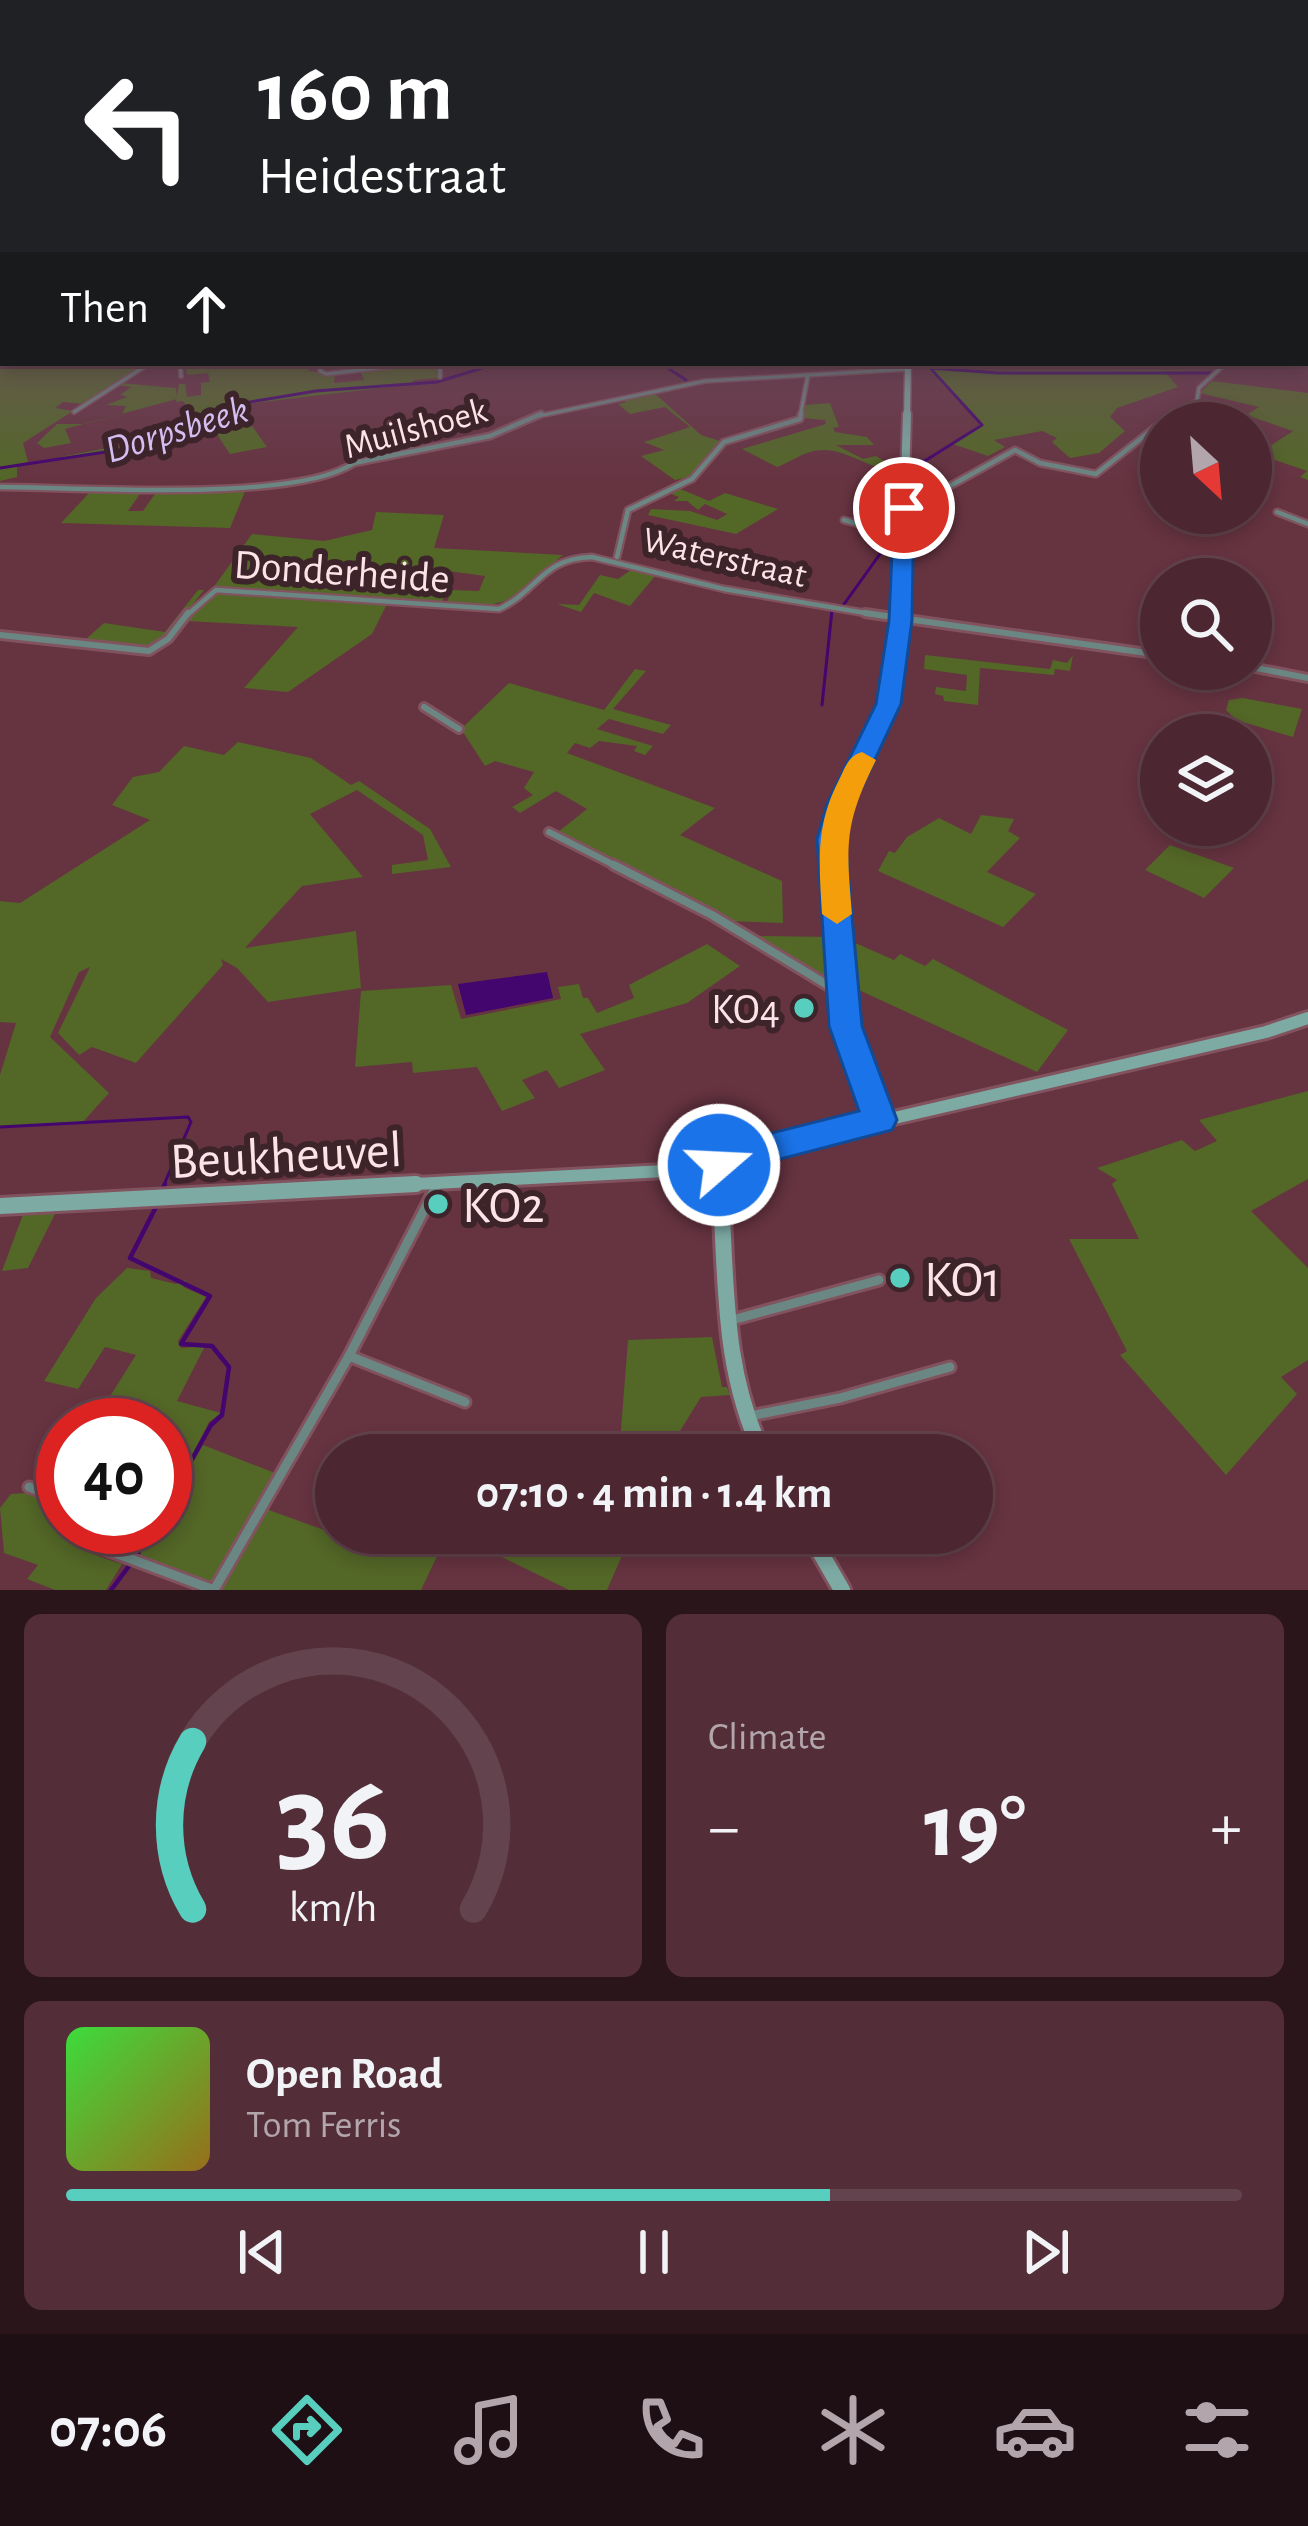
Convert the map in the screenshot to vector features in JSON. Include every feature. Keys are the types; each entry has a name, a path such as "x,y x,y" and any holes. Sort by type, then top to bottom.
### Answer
{"street":[{"path":"74,412 145,366"},
{"path":"180,366 182,376"},
{"path":"321,366 326,374 394,366"},
{"path":"436,366 440,377"},
{"path":"879,1120 855,1060 842,994 831,839 840,804 888,704 901,620 908,366"},
{"name":"Muilshoek","path":"0,488 286,487 335,476 354,463 501,433 566,408 702,382 908,366"},
{"path":"905,479 941,491 1015,449 1040,463 1096,474 1165,418 1197,400 1199,388 1223,366"},
{"name":"Waterstraat","path":"808,375 800,419 724,442 692,479 628,510 616,557 681,581 901,620 1140,652"},
{"path":"1277,512 1308,524"},
{"path":"844,520 903,537"},
{"name":"Donderheide","path":"0,634 149,651 161,647 205,594 216,590 499,609 565,558 616,557"},
{"path":"1272,671 1308,678"},
{"path":"424,707 459,729"},
{"path":"549,832 763,945 842,994"},
{"name":"Beukheuvel","path":"0,1206 651,1173 1105,1071 1308,1018"},
{"path":"718,1160 724,1321 730,1367 753,1434"},
{"path":"117,1554 214,1590 349,1356 437,1186"},
{"path":"724,1321 879,1280"},
{"path":"349,1356 466,1402"},
{"path":"745,1418 950,1367"},
{"path":"29,1487 36,1490"},
{"path":"821,1554 842,1590"}],"green space":[{"path":"0,366 142,366 84,404 63,402 55,408 73,411 23,443 28,462 17,464 17,477 0,481"},
{"path":"186,366 307,366 309,371 335,374 334,383 364,380 360,370 432,366 439,373 438,378 413,380 414,384 237,405 267,447 230,454 210,424 135,449 56,458 157,438 148,427 167,423 173,431 200,424 183,401 176,402 179,384 185,384 187,397 201,395 201,383 210,382 208,373 187,375"},
{"path":"926,367 1215,370 1164,371 1178,387 1117,408 1110,417 1125,431 1099,453 1070,458 1052,442 1057,438 1042,431 994,440 1005,447 988,456 953,444 980,424"},
{"path":"1212,381 1308,393 1308,480 1300,477 1307,471 1272,459 1272,445 1293,431 1272,424 1272,402 1238,402 1200,393"},
{"path":"116,385 176,388 177,399 122,414 126,406 106,405 127,397 120,395 131,387"},
{"path":"652,391 701,435 720,441 689,477 675,480 641,456 664,450 644,442 690,427 665,407 630,414 618,404 626,402 620,397"},
{"path":"830,403 839,427 833,428 835,432 867,437 874,445 836,445 863,459 876,456 900,471 823,450 777,467 742,449 826,424 825,420 802,418 804,405"},
{"path":"57,424 84,424 65,429 71,443 44,448 37,443"},
{"path":"678,488 709,501 725,493 778,509 736,534 648,515 651,509 690,511 717,520 727,514 705,504 698,510 687,501 674,501 679,497 669,493"},
{"path":"246,489 230,528 61,523 91,491 142,491 128,511 143,511 157,491"},
{"path":"376,512 444,515 434,548 563,555 512,598 487,605 446,604 452,590 479,591 485,576 441,570 435,589 447,590 441,604 213,588 252,534 324,541 372,530"},
{"path":"635,567 656,575 630,606 594,593 581,612 557,604 579,605 600,575 618,579"},
{"path":"198,590 204,590 171,629 149,646 70,641 86,639 104,623 165,632"},
{"path":"214,593 387,604 372,634 288,692 244,688 298,627 187,621"},
{"path":"925,655 1050,669 1053,660 1067,663 1073,655 1070,671 1055,669 1054,675 980,668 978,705 944,701 935,694 936,687 966,691 967,675 924,669"},
{"path":"635,669 646,671 613,709 671,725 663,734 609,719 597,729 653,746 645,755 634,751 637,746 599,741 590,748 575,743 567,753 715,808 680,835 782,881 783,923 725,921 558,832 587,809 556,791 520,813 512,807 533,795 524,788 534,772 495,761 485,766 461,729 509,683 604,710"},
{"path":"1243,698 1302,709 1293,737 1272,731 1272,714 1230,714 1226,710 1229,700"},
{"path":"238,742 311,758 351,785 359,781 430,829 451,867 392,874 392,865 428,860 423,835 357,790 310,814 363,877 302,886 245,948 356,931 361,988 268,1002 237,968 221,959 223,965 136,1063 92,1047 79,1055 58,1033 90,967 79,972 50,1037 109,1093 81,1124 0,1126 0,1075 16,1023 0,1022 0,901 20,903 150,820 112,805 133,777 159,772 184,746 224,755"},
{"path":"981,815 1014,819 1008,831 1020,838 987,872 1036,894 1003,927 878,871 889,851 895,853 907,837 939,818 971,834"},
{"path":"1169,846 1234,868 1204,898 1145,870"},
{"path":"754,936 833,937 838,984 832,985"},
{"path":"844,938 894,960 900,954 925,966 933,959 1068,1030 1037,1072 850,986"},
{"path":"707,944 740,966 687,1003 580,1034 605,1070 559,1088 547,1070 522,1080 535,1098 502,1111 477,1067 413,1073 412,1062 355,1067 361,991 451,985 461,1019 561,999 558,987 579,984 583,998 588,998 597,1013 634,998 629,985"},
{"path":"1308,1091 1308,1179 1251,1211 1308,1268 1308,1360 1281,1377 1297,1394 1226,1475 1120,1355 1127,1351 1069,1239 1139,1239 1112,1184 1117,1180 1097,1168 1182,1140 1195,1151 1217,1141 1199,1120"},
{"path":"58,1208 28,1268 2,1271 25,1209"},
{"path":"127,1268 150,1271 151,1278 176,1284 186,1280 183,1287 206,1297 178,1341 181,1348 205,1346 179,1398 109,1398 136,1355 105,1347 78,1389 44,1381 96,1298"},
{"path":"712,1337 722,1387 730,1395 701,1397 678,1434 621,1434 628,1340"},
{"path":"192,1405 221,1413 209,1422 192,1455"},
{"path":"203,1445 280,1475 216,1581 207,1584 138,1558 140,1554 192,1554 192,1464"},
{"path":"11,1494 36,1496 36,1554 95,1554 122,1564 106,1590 55,1590 27,1579 38,1565 4,1553 0,1508"},
{"path":"266,1509 315,1527 315,1554 438,1554 421,1590 221,1590"},
{"path":"496,1554 623,1554 607,1590 569,1590"}],"shaded area":[{"path":"547,972 553,998 466,1015 458,984"}],"waterway":[{"name":"Dorpsbeek","path":"0,468 145,446 203,427 238,404 316,391 437,382 489,366"},
{"path":"665,366 686,380"},
{"path":"909,477 912,469 982,425 930,368 998,373 1213,373 1220,366"},
{"path":"842,607 880,554 893,541 919,531 948,498 931,490"},
{"path":"822,705 832,610 840,611"},
{"path":"0,1127 188,1117 191,1122 163,1187"},
{"path":"162,1190 165,1184"},
{"path":"156,1207 130,1258 210,1296 181,1344 212,1346 229,1367 222,1415 192,1459"},
{"path":"111,1590 129,1566"}],"slow traffic":[{"path":"837,914 831,839 840,804 862,760"}],"place":[{"name":"KO4","path":"804,1008"},
{"name":"KO2","path":"438,1204"},
{"name":"KO1","path":"900,1278"}],"route":[{"path":"719,1165 718,1160 879,1120 845,1026 831,839 840,804 888,704 901,620 904,508"}]}
